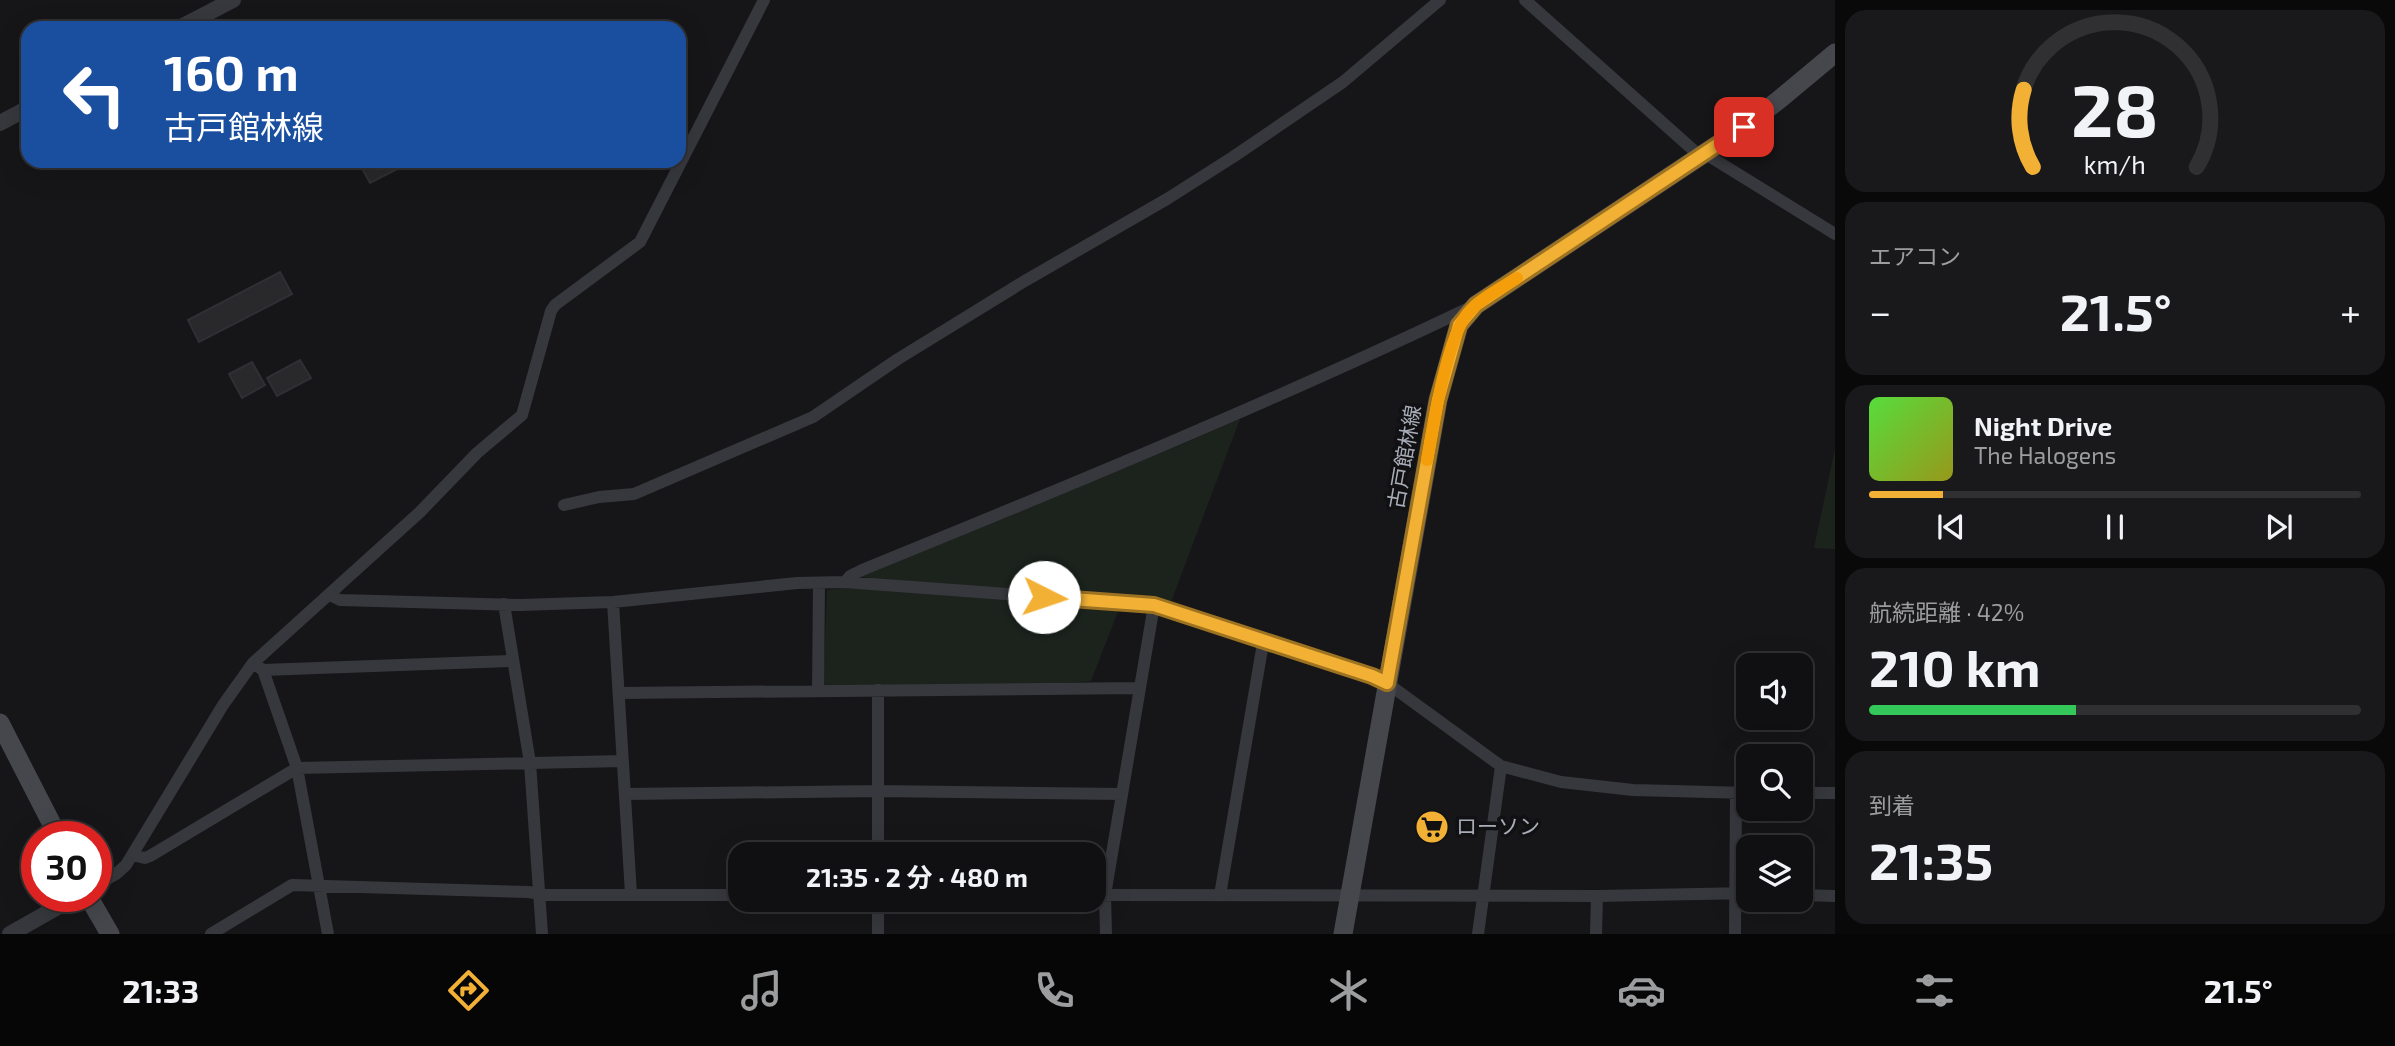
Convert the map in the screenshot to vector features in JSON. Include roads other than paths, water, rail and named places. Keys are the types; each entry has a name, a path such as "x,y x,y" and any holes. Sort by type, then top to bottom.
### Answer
{"main road":[{"name":"古戸館林線","path":"1343,934 1438,400 1459,325 1476,305 1702,155 1780,99 1835,53"},
{"path":"0,723 50,821"},
{"path":"97,912 110,934"}],"street":[{"path":"192,21 233,0"},
{"path":"686,152 764,0"},
{"path":"564,505 599,497 634,494 813,417 898,359 1034,275 1167,200 1274,130 1343,82 1440,0"},
{"path":"1525,0 1702,155 1835,234"},
{"path":"0,122 21,112"},
{"path":"112,876 122,870 132,855 223,705 258,666 330,595 420,512 477,453 522,415 551,311 555,305 640,242 678,168"},
{"path":"845,582 862,570 1122,464 1476,305"},
{"path":"330,595 340,600 504,604 613,602 797,583 845,582 1154,605 1372,676 1387,683 1501,766 1561,782 1585,785 1633,790 1736,793"},
{"path":"818,691 819,584"},
{"path":"613,602 631,894"},
{"path":"504,604 530,763 542,934"},
{"path":"1106,864 1122,794 1154,605"},
{"path":"1220,895 1262,649 1266,641"},
{"path":"258,666 513,661"},
{"path":"258,666 297,768 328,934"},
{"path":"619,693 1140,688"},
{"path":"878,690 878,842"},
{"path":"132,855 145,858 150,856 297,768 623,761"},
{"path":"1478,934 1501,766"},
{"path":"1813,793 1835,793"},
{"path":"625,794 1122,794"},
{"path":"211,934 292,885 539,894 728,895"},
{"path":"1106,895 1597,896 1736,893"},
{"path":"1813,895 1835,896"},
{"path":"1597,896 1597,934"},
{"path":"10,934 49,912"},
{"path":"878,912 878,934"},
{"path":"1102,912 1106,934"},
{"path":"1735,934 1739,912"}],"place":[{"name":"ローソン","path":"1432,827"}]}
